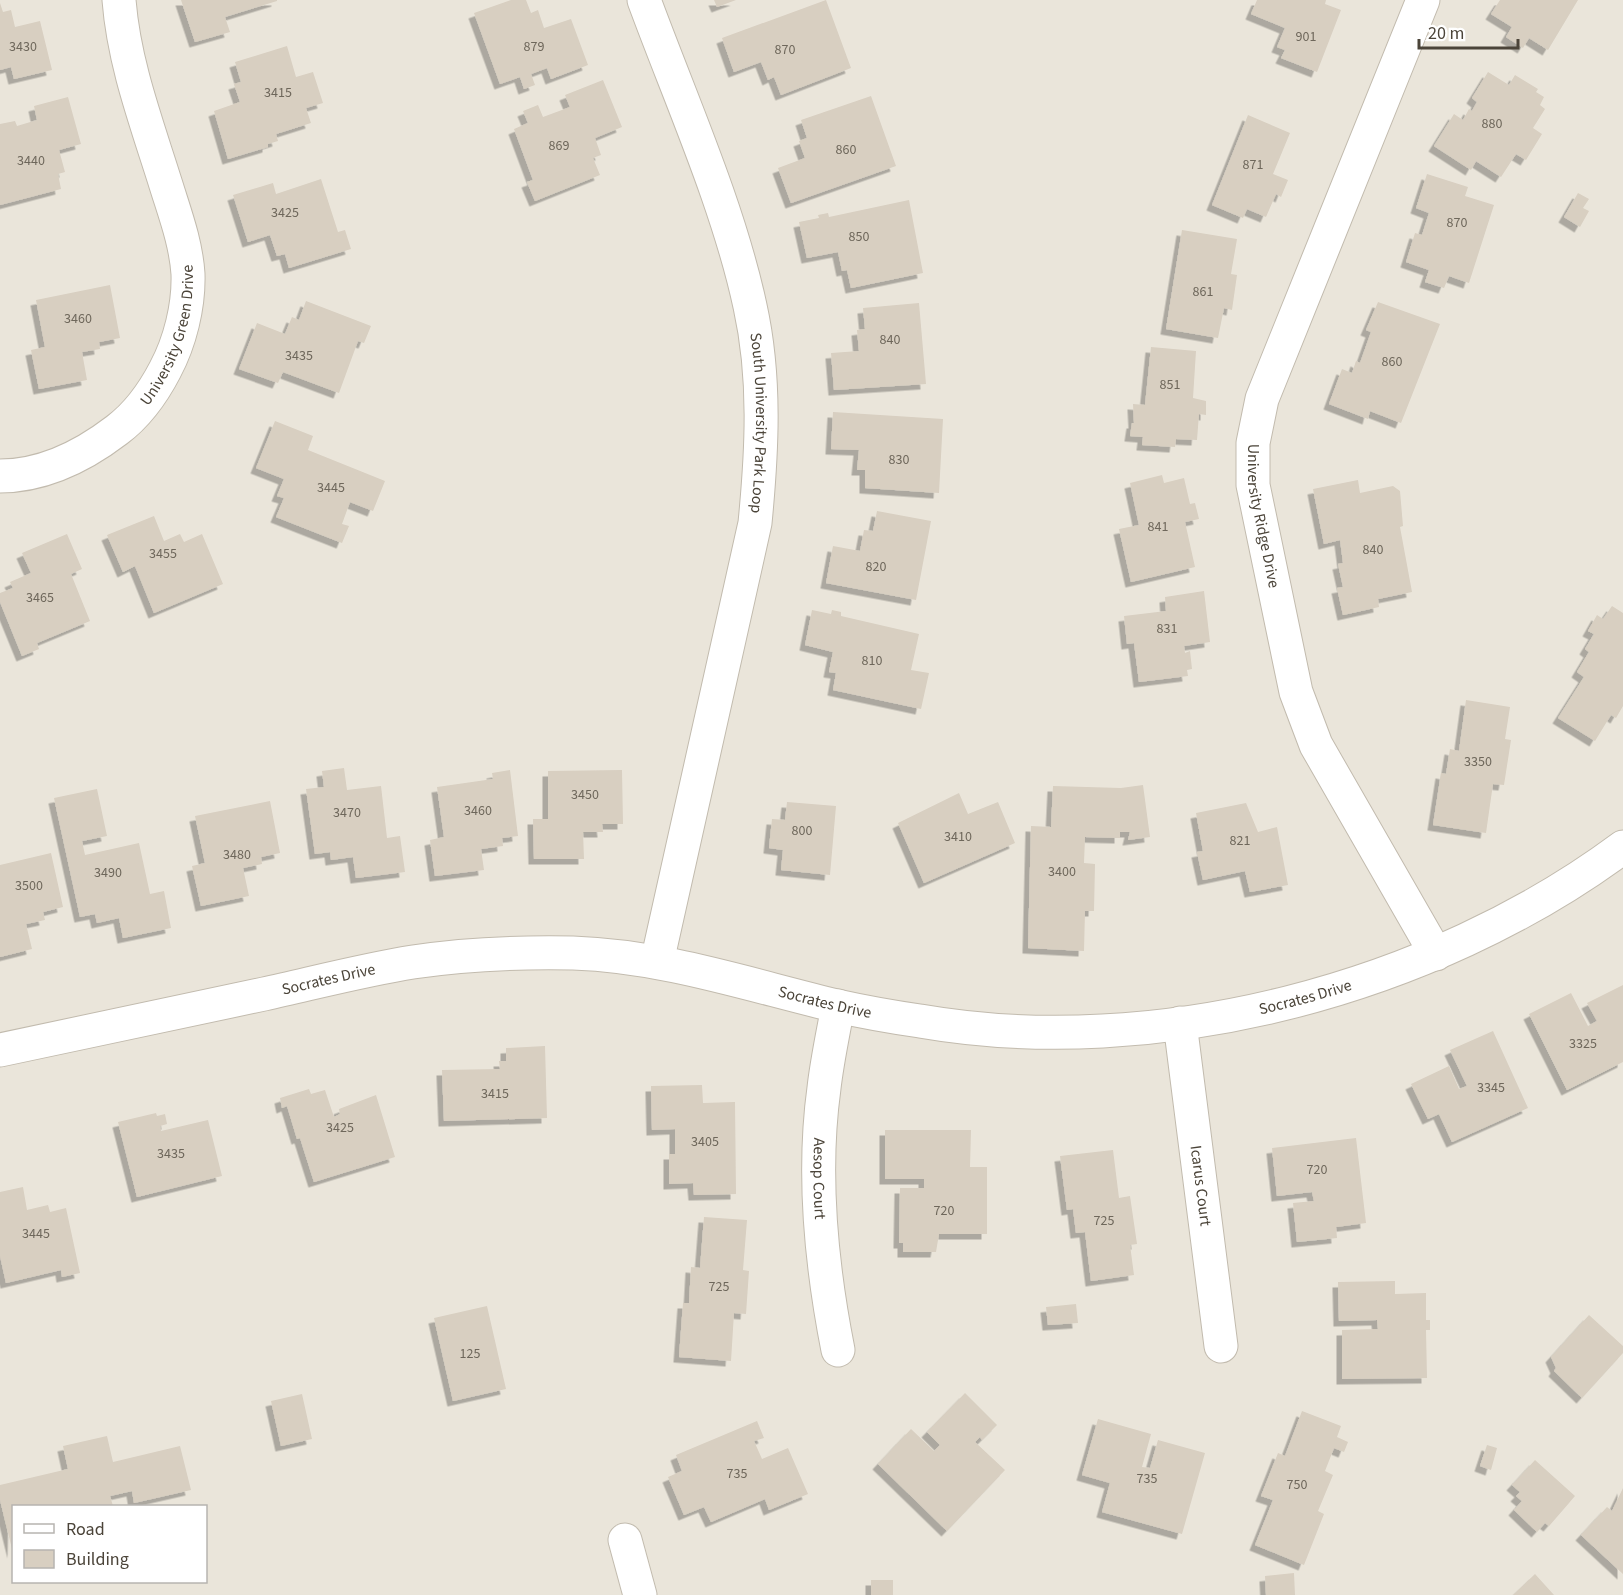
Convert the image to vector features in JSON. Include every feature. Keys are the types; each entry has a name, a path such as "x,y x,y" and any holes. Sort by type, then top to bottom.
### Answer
{"street":[{"name":"University Green Drive","path":"0,476 55,466 93,448 127,422 154,390 168,365 184,316 188,275 183,237 131,72 122,34 119,0"},
{"name":"South University Park Loop","path":"644,0 733,240 751,307 760,377 762,452 755,524 657,962"},
{"name":"University Ridge Drive","path":"1423,0 1262,399 1253,443 1253,485 1296,692 1316,745 1436,954"},
{"name":"Socrates Drive","path":"0,1050 412,962 494,954 576,953 657,962 736,978 838,1006 926,1023 1016,1031 1107,1030 1180,1023 1267,1008 1357,984 1436,954 1517,915 1593,869 1623,847"},
{"name":"Aesop Court","path":"838,1006 824,1089 818,1169 822,1245 838,1350"},
{"name":"Icarus Court","path":"1180,1023 1221,1346"},
{"path":"625,1540 640,1595"}],"shaded area":[{"path":"0,0 1623,0 1623,1595 0,1595"}],"building":[{"path":"181,0 277,1 225,17 230,32 195,42"},
{"path":"511,0 526,0 531,13 538,10 544,28 571,19 588,65 551,79 547,68 531,74 535,85 524,89 520,77 500,84 474,13"},
{"path":"714,0 736,0 717,7"},
{"path":"826,0 851,68 781,95 774,77 768,80 761,62 734,72 722,38"},
{"path":"1257,0 1326,0 1325,4 1341,10 1317,72 1281,58 1285,50 1277,47 1285,28 1251,14"},
{"path":"1500,0 1578,0 1548,50 1529,38 1523,48 1506,37 1512,27 1491,14"},
{"path":"0,3 3,12 11,10 15,27 40,21 52,70 14,79 11,67 0,70"},
{"path":"287,46 296,77 313,72 323,103 306,108 311,123 276,134 278,141 268,144 268,147 228,159 214,111 240,102 234,84 241,82 235,62"},
{"path":"1488,72 1509,85 1515,75 1538,89 1536,92 1544,97 1540,105 1545,109 1533,128 1542,134 1526,160 1516,154 1501,177 1476,161 1471,170 1434,146 1454,114 1463,120 1469,109 1472,111 1477,102 1472,98"},
{"path":"603,80 622,127 595,138 601,155 593,158 600,175 535,201 527,182 533,180 514,129 528,123 523,111 538,105 543,117 570,107 565,95"},
{"path":"871,96 896,166 791,203 778,168 805,158 799,141 807,138 801,120"},
{"path":"68,97 81,144 59,150 65,172 58,174 61,189 0,205 0,124 15,121 17,126 37,120 34,106"},
{"path":"1248,115 1290,133 1273,174 1288,180 1281,197 1276,194 1266,217 1247,209 1243,218 1212,205"},
{"path":"1427,174 1468,187 1465,196 1494,205 1469,283 1449,276 1444,288 1425,282 1429,270 1406,262 1415,233 1422,235 1429,213 1416,208"},
{"path":"321,179 338,232 345,230 351,249 289,268 285,254 277,256 270,235 248,242 233,195 273,183 276,194"},
{"path":"1578,193 1589,199 1583,208 1589,211 1580,227 1564,217"},
{"path":"909,200 923,273 851,288 847,270 842,271 838,252 807,258 799,222 819,218 818,215 828,213 829,217"},
{"path":"1182,230 1237,239 1231,274 1237,275 1232,310 1224,308 1218,338 1166,329"},
{"path":"110,285 120,338 99,342 100,349 82,352 87,380 39,389 31,350 45,347 36,300"},
{"path":"306,301 371,326 364,343 358,341 339,393 283,372 278,383 239,369 257,323 285,334 292,317 299,320"},
{"path":"1378,302 1440,324 1401,423 1370,411 1368,419 1329,404 1342,369 1352,373 1356,361 1360,363 1371,332 1366,330"},
{"path":"919,303 926,384 834,390 831,353 859,351 857,330 865,329 863,308"},
{"path":"1151,347 1196,351 1193,398 1206,401 1206,415 1199,414 1197,440 1176,439 1175,447 1142,445 1143,437 1130,436 1132,423 1134,423 1133,404 1145,405"},
{"path":"833,412 943,419 939,493 865,488 865,470 857,470 859,450 831,449"},
{"path":"275,421 313,436 308,450 385,481 373,511 350,502 342,524 349,526 342,543 276,517 284,498 277,496 284,479 256,468"},
{"path":"1162,475 1164,483 1184,478 1190,504 1195,503 1199,519 1185,522 1195,567 1131,582 1119,529 1139,525 1130,483"},
{"path":"1358,480 1360,493 1393,486 1400,491 1403,526 1400,527 1412,592 1378,599 1379,607 1343,615 1337,588 1343,587 1338,564 1343,563 1340,540 1324,544 1313,489"},
{"path":"877,511 931,521 916,600 826,583 833,546 860,551 864,530 873,531"},
{"path":"154,516 164,541 180,534 184,542 202,534 223,584 154,613 135,566 123,572 107,535"},
{"path":"67,534 82,569 71,574 90,621 37,643 39,649 22,656 0,602 0,593 13,588 10,582 31,573 22,553"},
{"path":"1204,591 1210,642 1184,646 1185,653 1190,651 1192,669 1187,670 1188,676 1139,682 1134,643 1127,644 1124,616 1166,611 1165,597"},
{"path":"1612,606 1623,613 1623,706 1616,718 1611,715 1595,741 1558,718 1584,677 1577,672 1589,652 1585,649 1594,634 1588,631 1597,615 1603,619"},
{"path":"812,610 831,614 832,610 841,612 841,616 919,634 911,670 929,673 921,709 833,690 836,673 829,672 833,652 805,645"},
{"path":"1466,700 1510,707 1505,739 1511,740 1504,785 1493,784 1486,833 1433,825 1441,773 1446,774 1450,749 1459,751"},
{"path":"344,768 347,790 381,786 387,838 400,836 405,872 356,878 353,857 331,860 330,852 315,854 306,789 324,787 322,771"},
{"path":"510,770 518,836 502,838 503,846 481,849 484,870 435,876 430,840 444,837 437,787 493,779 492,773"},
{"path":"622,770 623,824 602,824 603,832 583,832 584,859 534,859 533,819 548,819 548,771"},
{"path":"1143,785 1150,837 1128,840 1130,832 1120,832 1120,838 1085,837 1084,863 1095,864 1094,911 1085,911 1084,951 1028,948 1031,826 1051,827 1053,786 1121,788"},
{"path":"97,789 107,836 82,841 85,855 139,843 150,894 164,891 171,928 123,938 119,918 97,923 95,914 80,917 54,798"},
{"path":"959,793 968,814 998,802 1015,843 924,883 898,823"},
{"path":"270,801 280,853 261,857 262,864 243,868 249,896 201,906 192,866 205,863 195,816"},
{"path":"787,802 836,806 830,875 781,870 783,850 769,848 772,819 785,820"},
{"path":"1246,803 1258,832 1277,827 1288,885 1250,892 1245,871 1203,880 1197,852 1203,851 1196,813"},
{"path":"51,853 63,907 43,912 45,920 26,924 32,949 0,957 0,865"},
{"path":"1623,985 1623,1062 1567,1090 1529,1014 1571,993 1588,1026 1597,1021 1587,1003"},
{"path":"1493,1031 1528,1108 1452,1142 1439,1114 1428,1119 1411,1084 1449,1066 1459,1089 1467,1086 1450,1050"},
{"path":"545,1046 547,1118 444,1121 442,1070 500,1069 499,1061 506,1061 506,1048"},
{"path":"702,1085 703,1103 735,1102 736,1194 694,1195 693,1183 669,1184 669,1154 675,1154 675,1129 652,1130 651,1086"},
{"path":"309,1089 311,1094 325,1090 334,1117 340,1114 339,1109 376,1095 395,1157 314,1182 300,1138 297,1139 287,1106 282,1108 280,1098"},
{"path":"156,1113 157,1116 165,1114 167,1124 160,1126 161,1131 208,1120 222,1176 137,1197 118,1122"},
{"path":"885,1130 971,1130 970,1167 987,1167 987,1234 939,1234 936,1252 903,1252 903,1243 899,1243 900,1188 924,1188 924,1179 885,1179"},
{"path":"1356,1138 1366,1223 1336,1227 1337,1238 1297,1242 1293,1203 1314,1201 1312,1192 1277,1196 1272,1148"},
{"path":"1113,1150 1119,1198 1130,1196 1137,1244 1130,1245 1134,1275 1091,1281 1085,1232 1076,1233 1073,1209 1067,1210 1060,1156"},
{"path":"23,1187 27,1210 48,1205 50,1212 66,1208 80,1273 62,1277 61,1270 6,1283 0,1256 0,1192"},
{"path":"704,1217 747,1220 743,1270 749,1271 746,1314 734,1313 731,1361 679,1357 683,1303 689,1303 691,1267 700,1268"},
{"path":"1395,1281 1395,1294 1426,1293 1426,1320 1430,1320 1430,1330 1426,1330 1427,1378 1342,1379 1342,1330 1378,1329 1377,1320 1339,1321 1338,1282"},
{"path":"1076,1304 1078,1323 1048,1325 1046,1307"},
{"path":"487,1306 506,1389 453,1401 434,1318"},
{"path":"1589,1315 1623,1346 1623,1353 1582,1398 1554,1371 1556,1368 1551,1357"},
{"path":"965,1393 997,1425 982,1440 980,1437 975,1442 1005,1470 947,1531 878,1464 911,1429 934,1451 940,1445 927,1432"},
{"path":"302,1394 312,1439 281,1446 271,1401"},
{"path":"1302,1411 1341,1426 1337,1437 1348,1442 1344,1452 1334,1448 1325,1471 1333,1475 1318,1511 1324,1514 1304,1565 1255,1545 1273,1500 1261,1496 1278,1453 1285,1456"},
{"path":"1098,1419 1151,1434 1142,1467 1150,1468 1158,1440 1205,1453 1182,1534 1102,1512 1110,1483 1082,1475"},
{"path":"757,1421 764,1438 754,1441 762,1459 788,1448 808,1494 769,1510 765,1499 711,1522 704,1507 684,1515 668,1477 682,1471 676,1455"},
{"path":"107,1436 113,1462 180,1446 191,1490 134,1503 132,1491 110,1496 113,1505 12,1505 12,1549 0,1500 0,1485 68,1469 63,1446"},
{"path":"1487,1445 1497,1448 1491,1470 1480,1466"},
{"path":"1535,1460 1575,1496 1549,1526 1545,1523 1537,1532 1514,1510 1522,1501 1516,1496 1520,1492 1512,1485"},
{"path":"1623,1488 1623,1574 1581,1535 1607,1507 1612,1511"},
{"path":"1294,1573 1295,1595 1266,1595 1265,1576"},
{"path":"1535,1574 1554,1595 1513,1595"},
{"path":"871,1580 893,1580 893,1595 871,1595"}]}
